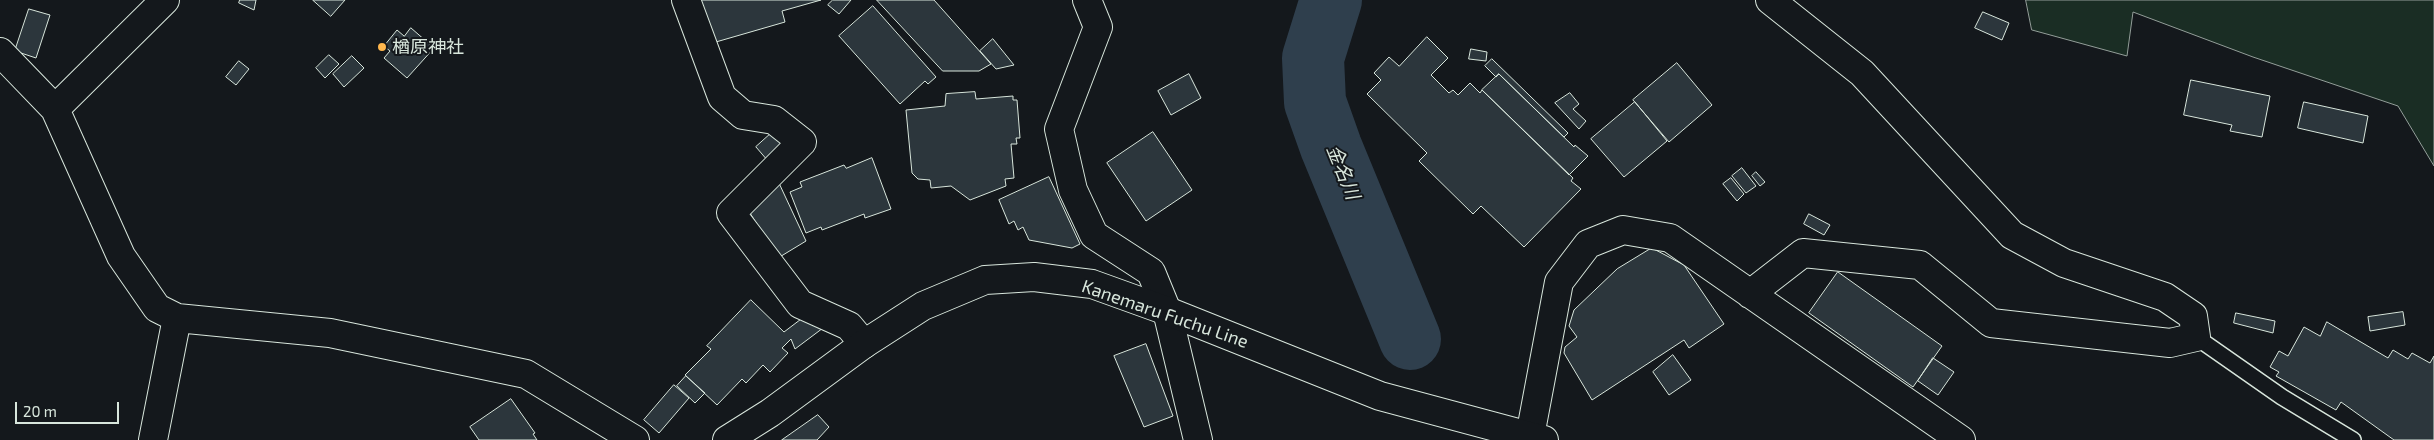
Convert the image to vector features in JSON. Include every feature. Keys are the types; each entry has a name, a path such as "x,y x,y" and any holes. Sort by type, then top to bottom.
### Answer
{"street":[{"path":"55,108 166,0"},
{"path":"686,0 722,98 743,115 774,120 802,142 731,213 800,304 849,326 864,344"},
{"path":"1087,0 1098,27 1059,129 1073,190 1094,235 1150,272 1167,311 1198,440"},
{"path":"1750,294 1803,253 1920,265 1991,323 2170,343 2196,337 2193,316 2165,297 2064,263 2012,235 1862,73 1770,0"},
{"path":"0,52 55,108 121,256 157,308 177,318 330,333 526,374 635,440"},
{"path":"1537,438 1559,282 1588,244 1623,230 1670,238 1961,440"},
{"name":"Kanemaru Fuchu Line","path":"727,440 770,413 864,344 923,306 985,280 1034,277 1092,284 1167,311 1380,396 1537,438"},
{"path":"153,440 177,318"}],"lane":[{"path":"2196,337 2282,397 2353,440"}],"green space":[{"path":"2026,0 2434,0 2434,166 2398,106 2253,57 2133,12 2127,56 2032,30"}],"building":[{"path":"240,0 256,0 254,10 239,3"},
{"path":"313,0 345,0 331,16"},
{"path":"692,0 821,0 782,11 785,22 709,44"},
{"path":"833,0 851,0 839,14 828,5"},
{"path":"877,0 934,0 991,64 979,71 943,71"},
{"path":"873,6 936,77 928,84 925,81 900,104 839,36"},
{"path":"29,9 50,15 36,58 15,51"},
{"path":"1983,12 2009,23 2002,40 1975,28"},
{"path":"411,28 434,48 407,78 384,58 390,51 384,46 397,30 404,36"},
{"path":"1427,37 1448,58 1431,75 1449,93 1453,90 1458,95 1470,83 1480,93 1482,90 1573,178 1571,181 1581,189 1524,247 1481,206 1473,214 1419,161 1427,153 1367,94 1381,80 1374,73 1389,57 1399,66"},
{"path":"993,39 1014,65 996,69 980,51"},
{"path":"1471,49 1487,52 1486,61 1469,59"},
{"path":"329,55 339,64 325,78 316,68"},
{"path":"352,56 364,68 344,87 333,74"},
{"path":"1492,59 1568,133 1564,137 1499,74 1496,77 1485,66"},
{"path":"239,61 249,69 236,85 226,77"},
{"path":"1677,63 1712,105 1669,142 1633,100"},
{"path":"1189,74 1201,98 1171,115 1158,91"},
{"path":"1499,74 1574,147 1575,145 1588,156 1569,175 1482,90"},
{"path":"2191,80 2270,96 2262,137 2230,131 2232,125 2184,115"},
{"path":"975,92 976,99 1013,96 1013,100 1017,100 1020,138 1016,138 1017,144 1011,144 1014,178 1005,179 1006,186 970,200 951,186 931,188 930,180 918,179 912,173 906,110 945,106 946,94"},
{"path":"1570,93 1579,104 1573,109 1586,121 1579,129 1555,103"},
{"path":"1635,102 1667,141 1624,177 1591,139"},
{"path":"2304,102 2368,116 2363,143 2298,128"},
{"path":"776,129 788,143 768,161 756,147"},
{"path":"1153,132 1192,190 1146,221 1107,163"},
{"path":"872,158 891,209 865,218 864,214 822,230 821,227 806,233 790,192 802,187 800,182 844,165 846,168"},
{"path":"1742,168 1756,186 1746,193 1732,176"},
{"path":"1756,172 1765,182 1760,186 1752,176"},
{"path":"1049,177 1080,244 1072,248 1029,240 1023,227 1018,230 1014,221 1009,224 999,200"},
{"path":"1731,178 1744,194 1737,201 1723,184"},
{"path":"778,181 806,241 778,258 745,205"},
{"path":"1809,214 1830,225 1824,235 1804,224"},
{"path":"1652,248 1684,265 1724,324 1689,348 1684,340 1592,400 1564,353 1565,347 1577,337 1569,326 1574,310 1617,269"},
{"path":"1838,272 1942,346 1913,387 1809,313"},
{"path":"751,300 784,332 809,313 827,325 795,349 791,339 782,348 788,353 770,372 763,365 746,383 742,379 717,405 685,375 711,349 707,346"},
{"path":"2403,312 2405,325 2370,331 2368,317"},
{"path":"2236,313 2275,321 2273,333 2234,323"},
{"path":"2327,322 2388,358 2393,350 2408,359 2412,353 2430,363 2434,356 2434,440 2394,440 2341,402 2336,410 2276,376 2279,372 2270,367 2279,351 2288,356 2304,327 2320,336"},
{"path":"1146,344 1173,416 1144,427 1114,356"},
{"path":"1673,355 1691,380 1669,395 1653,372"},
{"path":"1933,358 1954,372 1938,395 1918,381"},
{"path":"686,376 705,393 695,403 677,386"},
{"path":"674,385 689,398 659,433 644,420"},
{"path":"511,399 535,433 533,434 537,440 479,440 470,427"},
{"path":"818,415 829,427 817,440 782,440"}],"waterway":[{"name":"金名川","path":"1331,0 1313,58 1315,102 1331,147 1410,339"}],"place":[{"name":"楢原神社","path":"382,47"}]}
